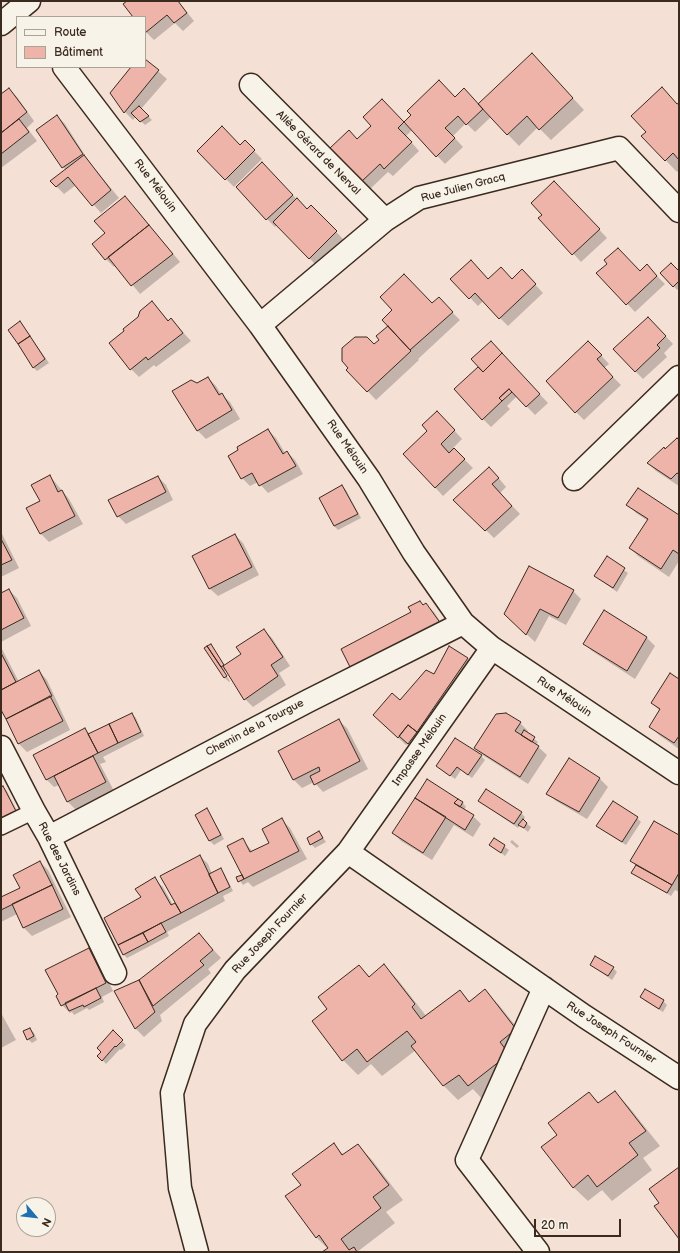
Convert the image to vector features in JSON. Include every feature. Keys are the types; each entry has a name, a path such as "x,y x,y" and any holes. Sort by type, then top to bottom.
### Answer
{"street":[{"path":"1,24 22,7"},
{"name":"Rue Mélouin","path":"65,68 260,325 369,479 414,553 463,623 492,648 679,773"},
{"name":"Allée Gérard de Nerval","path":"251,85 384,220"},
{"name":"Rue Julien Gracq","path":"260,325 384,220 419,198 619,148 679,211"},
{"path":"574,479 679,377"},
{"name":"Chemin de la Tourgue","path":"49,837 308,701 463,623"},
{"name":"Impasse Mélouin","path":"348,852 492,648"},
{"name":"Rue des Jardins","path":"1,747 49,837 115,972"},
{"name":"Rue Joseph Fournier","path":"197,1252 180,1188 172,1093 195,1024 234,970 348,852 584,1016 679,1078"},
{"path":"538,1252 468,1160 544,988"}],"lane":[{"path":"1,827 34,811"}],"building":[{"path":"127,1 178,1 187,13 174,23 167,15 146,32 146,16 132,16 123,4"},
{"path":"532,53 573,98 539,130 527,116 507,135 478,104"},
{"path":"146,60 159,70 124,113 110,93 130,68 146,68"},
{"path":"439,80 455,97 464,88 483,109 466,125 458,116 445,128 455,138 436,157 404,122 411,115 407,111"},
{"path":"662,87 677,104 679,103 679,160 673,153 665,161 641,136 646,132 631,116"},
{"path":"9,88 27,112 1,133 1,94"},
{"path":"382,99 404,122 398,128 412,142 384,169 380,164 360,183 329,149 349,130 357,139 371,126 363,117"},
{"path":"139,106 149,116 140,122 131,113"},
{"path":"57,115 83,154 62,168 36,130"},
{"path":"19,119 29,132 1,154 1,133"},
{"path":"222,126 240,145 245,140 255,150 225,180 197,151"},
{"path":"84,155 111,190 92,206 68,177 56,187 50,181"},
{"path":"262,162 293,195 266,220 236,187"},
{"path":"554,181 600,229 572,255 538,218 542,215 531,203"},
{"path":"125,196 149,225 105,260 92,244 105,233 94,221"},
{"path":"297,198 307,209 311,205 337,231 309,259 273,222"},
{"path":"149,225 173,254 131,286 108,257"},
{"path":"618,248 640,271 647,264 657,276 626,305 596,273 607,264 604,260"},
{"path":"471,260 488,279 501,267 512,279 522,269 536,284 499,319 475,293 469,299 450,279"},
{"path":"671,263 679,271 679,281 673,287 660,273"},
{"path":"404,274 432,303 439,297 453,312 410,350 382,320 392,310 380,297"},
{"path":"152,301 168,321 171,318 183,333 148,360 146,357 130,370 109,343 124,331 123,329 138,317 140,311"},
{"path":"648,317 666,336 657,345 660,348 635,372 613,349"},
{"path":"20,321 30,336 18,344 8,330"},
{"path":"388,326 411,351 367,392 346,370 348,368 342,361 342,348 355,337 367,337 374,344 379,340 376,336"},
{"path":"30,336 45,359 33,368 18,344"},
{"path":"491,341 502,353 483,372 471,359"},
{"path":"588,341 602,355 597,359 613,377 575,413 546,381"},
{"path":"502,353 540,394 526,407 509,389 499,398 502,401 482,420 454,389 478,367 483,372"},
{"path":"208,377 219,395 222,393 232,410 197,431 172,391 191,380 197,383"},
{"path":"509,389 512,392 502,401 499,398"},
{"path":"437,411 455,430 441,444 449,453 454,448 465,459 435,488 403,454 427,431 422,425"},
{"path":"268,429 283,454 287,451 296,466 259,486 252,473 241,479 228,456 238,450 237,447"},
{"path":"677,438 679,440 679,474 677,473 671,479 647,463 664,447 665,449"},
{"path":"489,467 499,478 492,484 512,506 485,531 453,500"},
{"path":"50,475 58,492 62,490 75,516 40,534 26,508 40,501 31,485"},
{"path":"158,476 166,492 117,517 108,500"},
{"path":"342,485 358,514 334,526 319,498"},
{"path":"638,488 679,515 679,554 673,550 661,569 629,548 648,519 626,505"},
{"path":"235,534 252,567 209,589 192,556"},
{"path":"1,539 12,560 1,565"},
{"path":"607,556 625,568 613,588 594,576"},
{"path":"529,566 574,590 558,618 540,609 526,635 504,614"},
{"path":"9,589 24,618 1,630 1,593"},
{"path":"420,601 423,605 426,603 441,624 352,671 341,649 411,612 408,607"},
{"path":"604,610 647,637 627,671 583,644"},
{"path":"264,629 283,657 271,665 278,676 244,700 223,666 241,654 236,647"},
{"path":"211,644 224,665 221,667 207,646"},
{"path":"207,646 227,676 224,678 204,648"},
{"path":"449,646 468,658 417,732 408,725 398,738 373,715 392,693 400,700 426,670 434,674"},
{"path":"1,653 16,682 1,690"},
{"path":"39,670 52,696 6,719 1,710 1,690"},
{"path":"670,673 679,679 679,736 674,743 649,727 660,709 651,703"},
{"path":"50,696 63,721 18,744 6,719"},
{"path":"132,713 141,732 118,743 109,724"},
{"path":"506,713 521,722 515,731 539,746 520,777 474,748 496,714"},
{"path":"339,719 360,761 314,785 310,776 320,771 319,767 293,780 278,751"},
{"path":"109,724 118,743 98,753 88,734"},
{"path":"408,725 417,732 408,744 399,736"},
{"path":"85,728 98,753 46,780 33,755"},
{"path":"524,730 535,737 532,742 521,735"},
{"path":"455,738 482,755 468,775 457,767 450,776 436,766"},
{"path":"93,756 106,782 67,802 54,776"},
{"path":"569,758 600,778 579,812 546,794"},
{"path":"427,779 458,799 454,803 474,815 465,830 415,798"},
{"path":"3,786 18,815 1,824 1,787"},
{"path":"486,789 522,812 514,824 478,801"},
{"path":"415,798 446,817 423,853 392,833"},
{"path":"458,799 463,802 460,807 454,803"},
{"path":"613,801 638,817 622,842 596,826"},
{"path":"207,808 221,835 209,841 195,815"},
{"path":"282,818 299,851 244,879 227,846 243,838 250,852 269,843 262,829"},
{"path":"523,819 527,823 524,828 518,825"},
{"path":"654,821 679,835 679,873 672,885 630,861"},
{"path":"319,831 323,838 310,845 307,838"},
{"path":"494,838 505,845 501,853 489,845"},
{"path":"200,855 218,893 181,913 160,876"},
{"path":"40,861 52,885 1,910 1,897 20,888 13,875"},
{"path":"636,865 672,885 667,893 631,873"},
{"path":"221,868 230,887 218,893 209,874"},
{"path":"242,875 244,879 238,882 236,877"},
{"path":"155,877 171,905 175,903 181,913 118,945 104,918 141,897 135,889"},
{"path":"52,885 63,909 23,928 12,904"},
{"path":"161,923 166,932 148,942 143,933"},
{"path":"143,933 148,942 123,955 118,945"},
{"path":"199,933 213,950 200,961 204,965 153,1006 139,980"},
{"path":"89,948 106,983 61,1006 56,996 58,994 45,970"},
{"path":"595,956 614,967 608,976 590,965"},
{"path":"384,964 415,1004 412,1007 421,1019 460,990 469,1002 485,989 516,1029 500,1042 509,1054 468,1086 459,1075 443,1086 411,1046 416,1042 407,1031 367,1062 357,1049 342,1061 312,1021 327,1009 318,997 359,965 369,977"},
{"path":"139,980 155,1012 135,1029 114,991"},
{"path":"96,988 101,998 84,1007 83,1005 69,1011 65,1003"},
{"path":"645,989 664,1000 659,1009 640,997"},
{"path":"30,1028 34,1036 27,1040 23,1031"},
{"path":"113,1030 123,1040 116,1047 115,1046 102,1061 97,1056 101,1052 97,1048"},
{"path":"615,1091 646,1131 629,1143 638,1155 597,1187 588,1175 573,1188 541,1147 557,1135 548,1123 589,1092 598,1103"},
{"path":"334,1143 342,1155 358,1144 389,1185 373,1197 381,1208 341,1239 349,1250 354,1247 357,1252 322,1252 328,1248 319,1235 316,1238 285,1196 301,1185 292,1174"},
{"path":"679,1167 679,1239 654,1206 659,1203 649,1189"}]}
